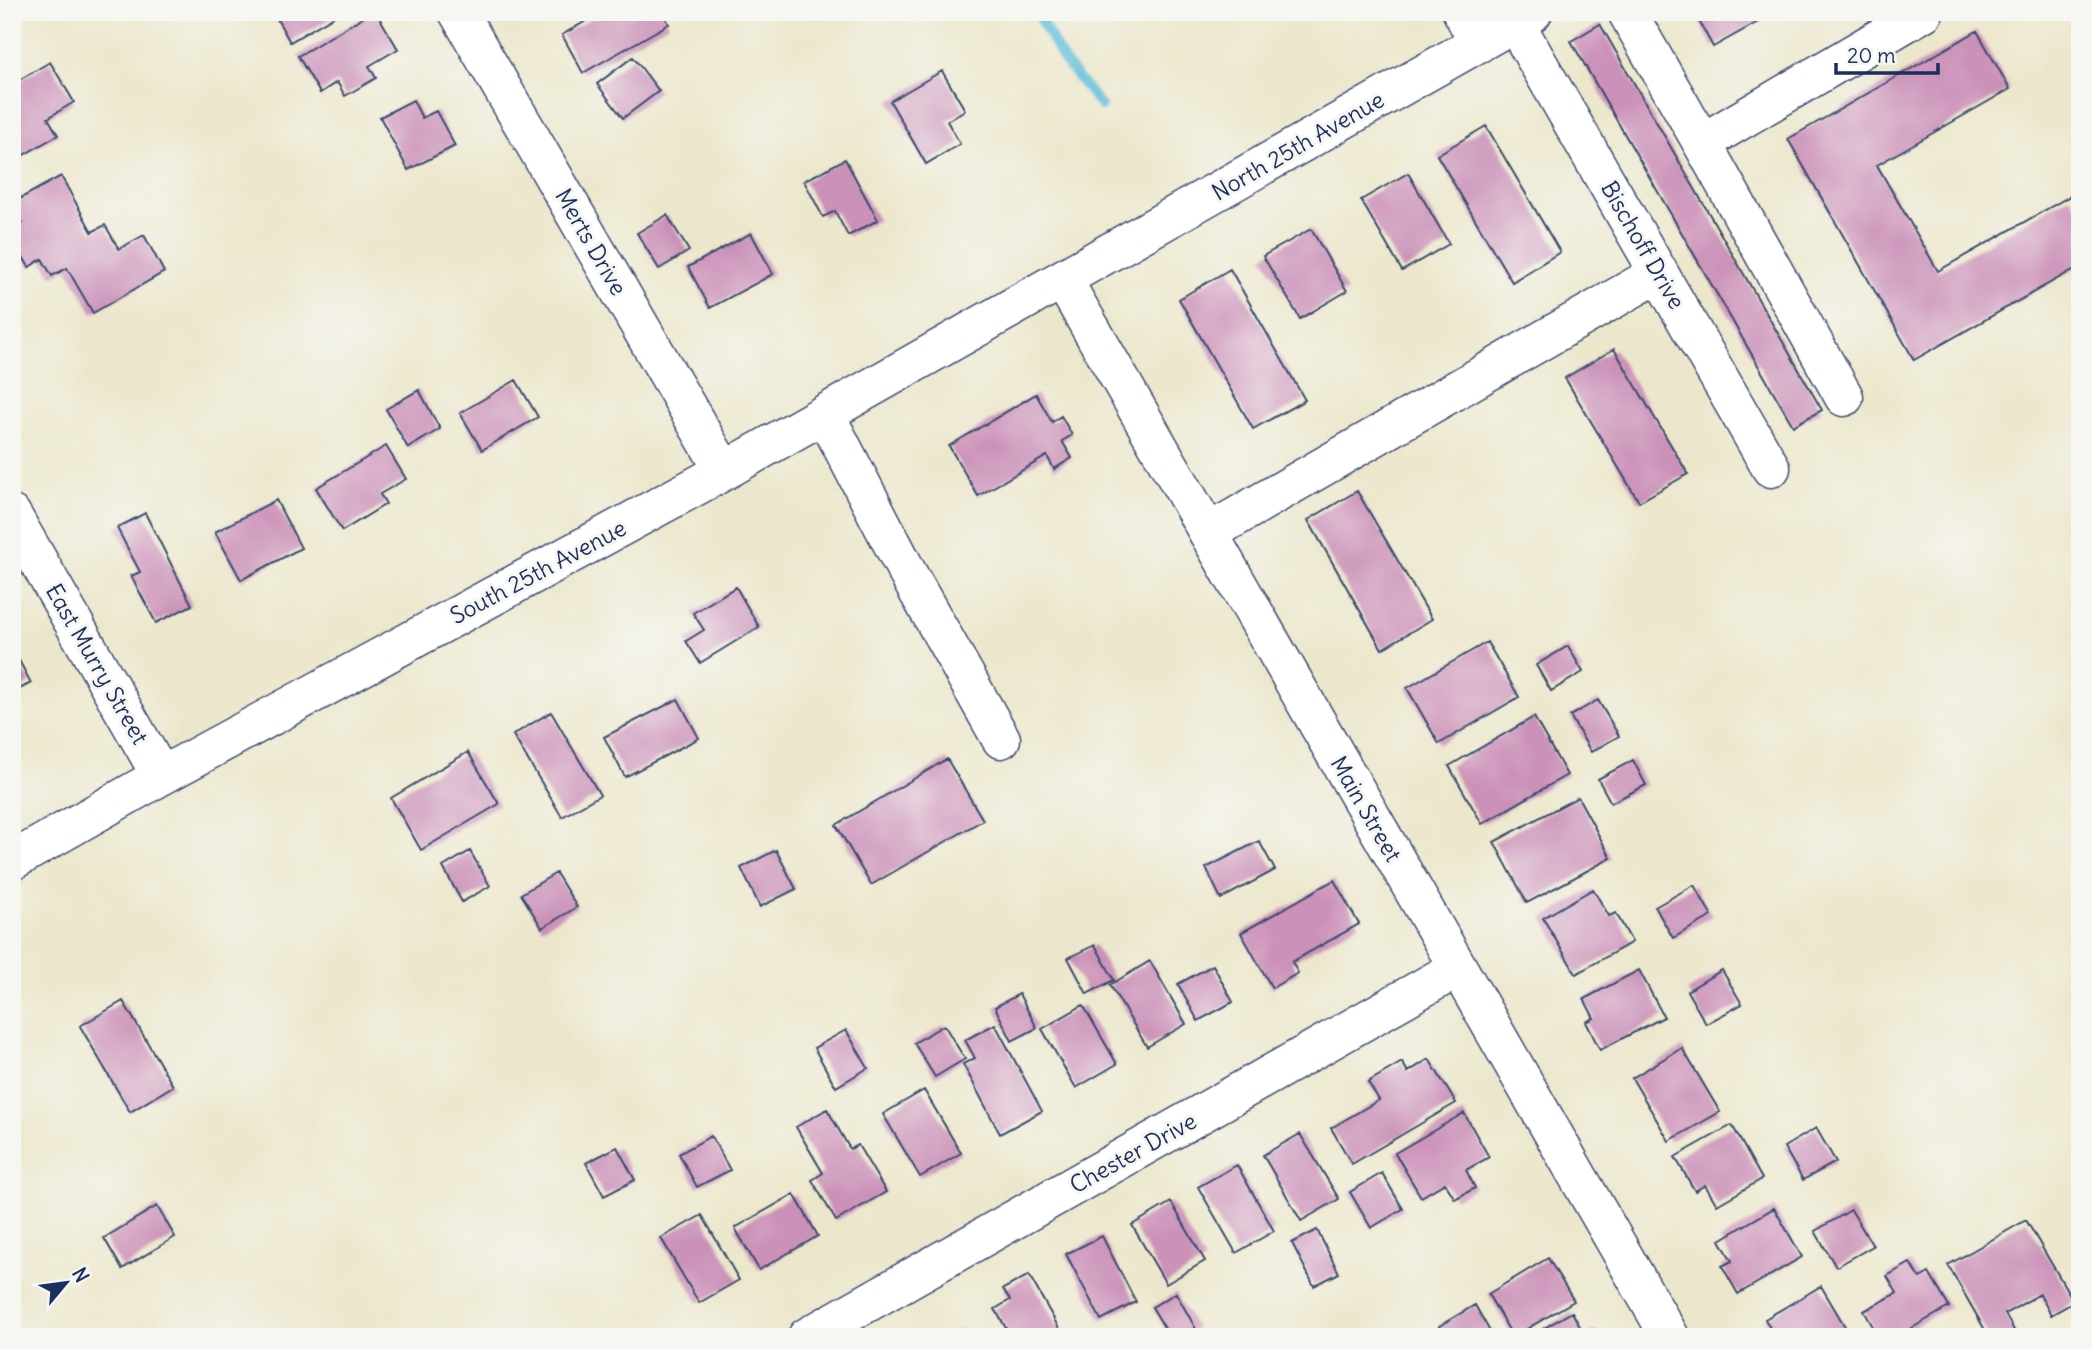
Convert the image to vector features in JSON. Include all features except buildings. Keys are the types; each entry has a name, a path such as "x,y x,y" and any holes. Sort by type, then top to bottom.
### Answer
{"street":[{"name":"Merts Drive","path":"458,12 723,471"},
{"path":"1628,12 1844,397"},
{"path":"1702,142 1924,12"},
{"name":"North 25th Avenue","path":"1063,280 1470,28 1524,17"},
{"name":"Bischoff Drive","path":"1524,17 1659,273 1771,468"},
{"path":"1208,533 1659,273"},
{"name":"South 25th Avenue","path":"12,861 161,776 723,471 1063,280"},
{"name":"Main Street","path":"1063,280 1670,1337"},
{"path":"825,414 907,572 1001,738"},
{"name":"East Murry Street","path":"12,515 161,776"},
{"name":"Chester Drive","path":"807,1337 1458,968"}],"waterway":[{"path":"1036,12 1064,61 1101,106"}]}
